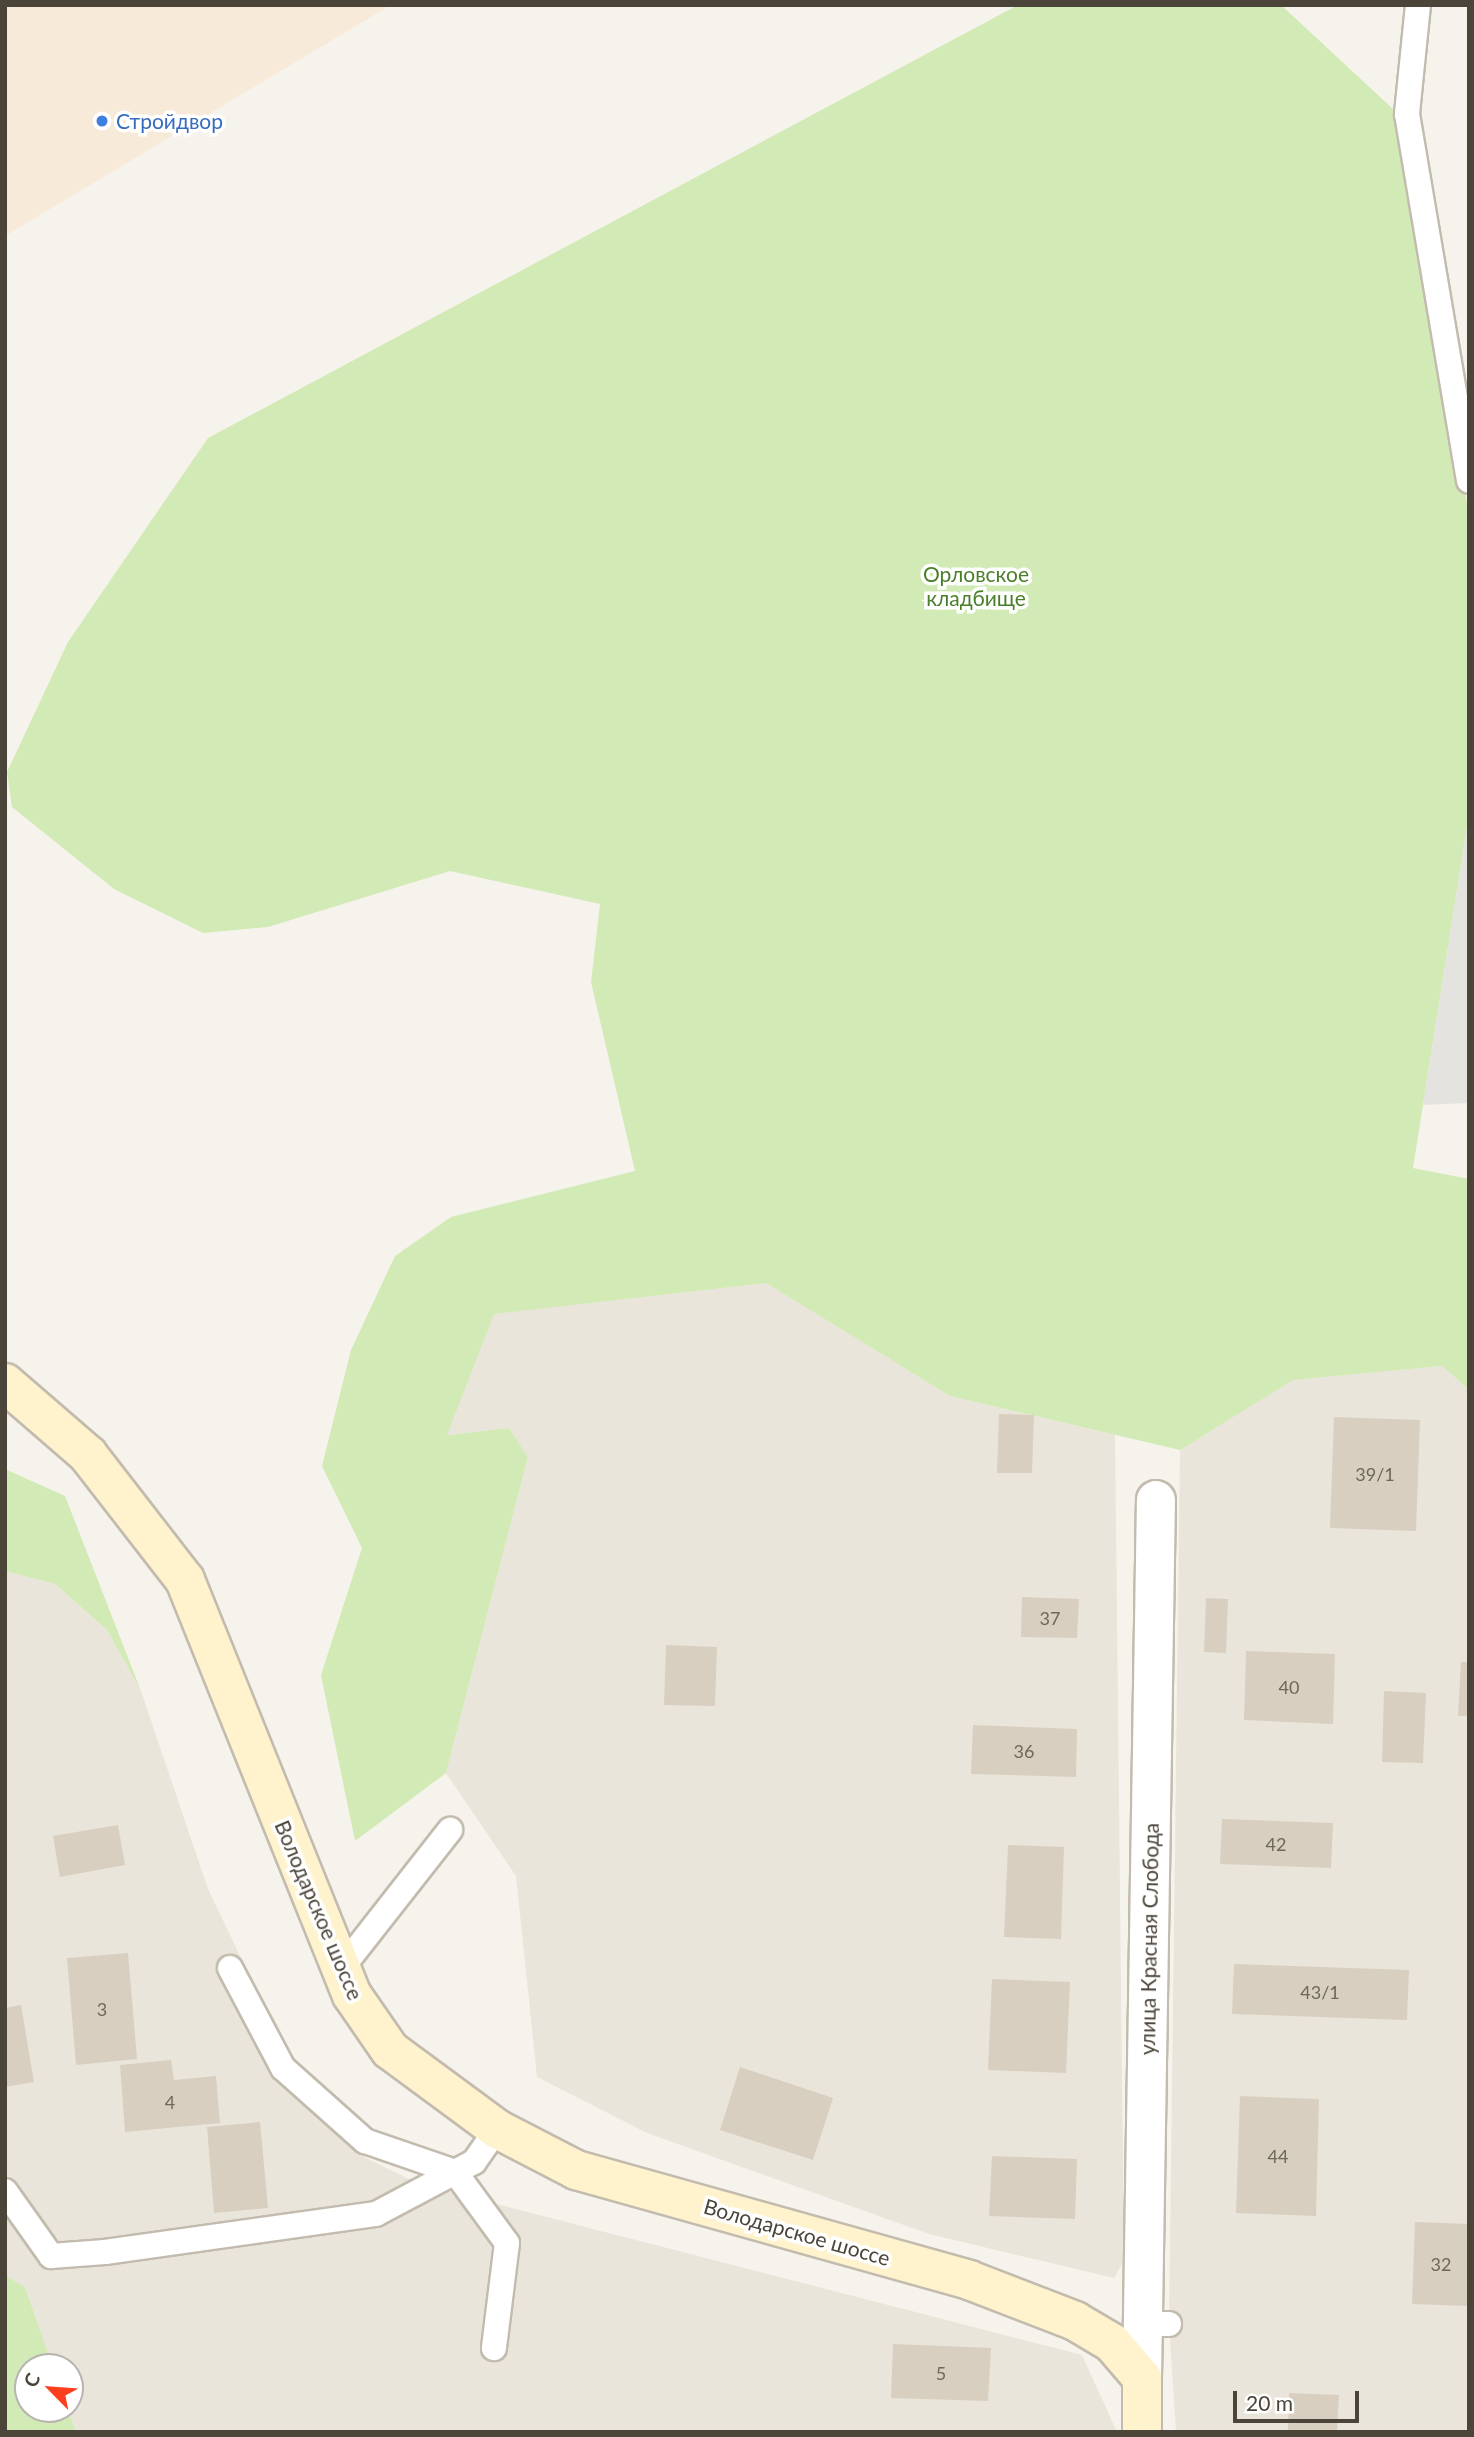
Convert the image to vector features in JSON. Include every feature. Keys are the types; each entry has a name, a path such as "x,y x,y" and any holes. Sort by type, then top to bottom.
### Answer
{"main road":[{"name":"Володарское шоссе","path":"5,1383 88,1455 185,1580 352,1995 390,2050 497,2129 576,2170 969,2280 1075,2321 1112,2343 1142,2378"},
{"path":"1142,2378 1142,2432"}],"street":[{"name":"улица Красная Слобода","path":"1142,2378 1156,2324 1156,1500"}],"lane":[{"path":"1418,5 1407,114 1469,481"},
{"path":"341,1969 450,1830"},
{"path":"230,1968 283,2068 365,2141 455,2172 506,2243 494,2348"},
{"path":"5,2191 51,2256 376,2214 474,2162 497,2129"}],"shaded area":[{"name":"Стройдвор","path":"5,5 391,5 5,236"},
{"path":"1469,815 1469,1103 1423,1105"},
{"path":"766,1283 950,1396 1115,1435 1124,2260 1114,2278 929,2234 647,2133 537,2077 516,1876 446,1773 528,1457 509,1428 446,1435 493,1314"},
{"path":"1442,1366 1469,1390 1469,2432 1176,2432 1169,2324 1180,1450 1292,1380"},
{"path":"5,1571 55,1584 107,1630 141,1691 208,1889 310,2102 358,2154 419,2184 1082,2355 1117,2432 76,2432 73,2423 84,2423 84,2353 48,2353 25,2287 5,2275"}],"green space":[{"name":"Орловское кладбище","path":"1018,5 1281,5 1393,109 1468,509 1469,815 1413,1168 1469,1179 1469,1390 1442,1366 1293,1380 1180,1450 950,1396 766,1283 494,1314 447,1435 509,1428 528,1457 446,1773 355,1841 321,1675 362,1548 322,1466 351,1350 395,1256 451,1217 635,1171 591,982 600,904 450,871 268,927 203,933 114,889 12,807 7,772 68,642 208,438"},
{"path":"5,1469 65,1496 141,1691 107,1630 55,1584 5,1571"},
{"path":"5,2275 25,2287 48,2353 14,2353 14,2423 73,2423 76,2432 5,2432"}],"building":[{"path":"999,1414 1034,1415 1032,1473 997,1473"},
{"path":"1334,1417 1420,1420 1416,1531 1330,1528"},
{"path":"1022,1597 1079,1599 1077,1638 1021,1637"},
{"path":"1206,1598 1228,1599 1226,1653 1204,1652"},
{"path":"666,1645 717,1647 715,1706 664,1705"},
{"path":"1246,1651 1335,1654 1333,1724 1244,1720"},
{"path":"1461,1662 1469,1662 1469,1716 1458,1716"},
{"path":"1384,1691 1426,1693 1423,1763 1382,1762"},
{"path":"973,1725 1077,1729 1076,1777 971,1774"},
{"path":"1222,1819 1333,1823 1331,1868 1220,1864"},
{"path":"118,1825 125,1865 60,1877 53,1836"},
{"path":"1008,1845 1064,1847 1061,1939 1004,1937"},
{"path":"128,1953 137,2059 76,2065 67,1958"},
{"path":"1234,1964 1409,1970 1407,2020 1232,2014"},
{"path":"992,1979 1070,1982 1066,2073 988,2070"},
{"path":"21,2005 34,2082 5,2087 5,2008"},
{"path":"171,2060 174,2080 216,2076 220,2123 125,2132 120,2065"},
{"path":"740,2067 833,2098 813,2160 720,2130"},
{"path":"1240,2096 1319,2099 1316,2216 1236,2213"},
{"path":"260,2122 268,2208 214,2213 207,2127"},
{"path":"992,2156 1077,2159 1075,2219 989,2216"},
{"path":"1415,2222 1469,2224 1469,2306 1412,2304"},
{"path":"893,2344 991,2348 988,2401 891,2398"},
{"path":"1289,2393 1339,2395 1337,2432 1288,2432"}],"place":[{"name":"Стройдвор","path":"102,121"}]}
